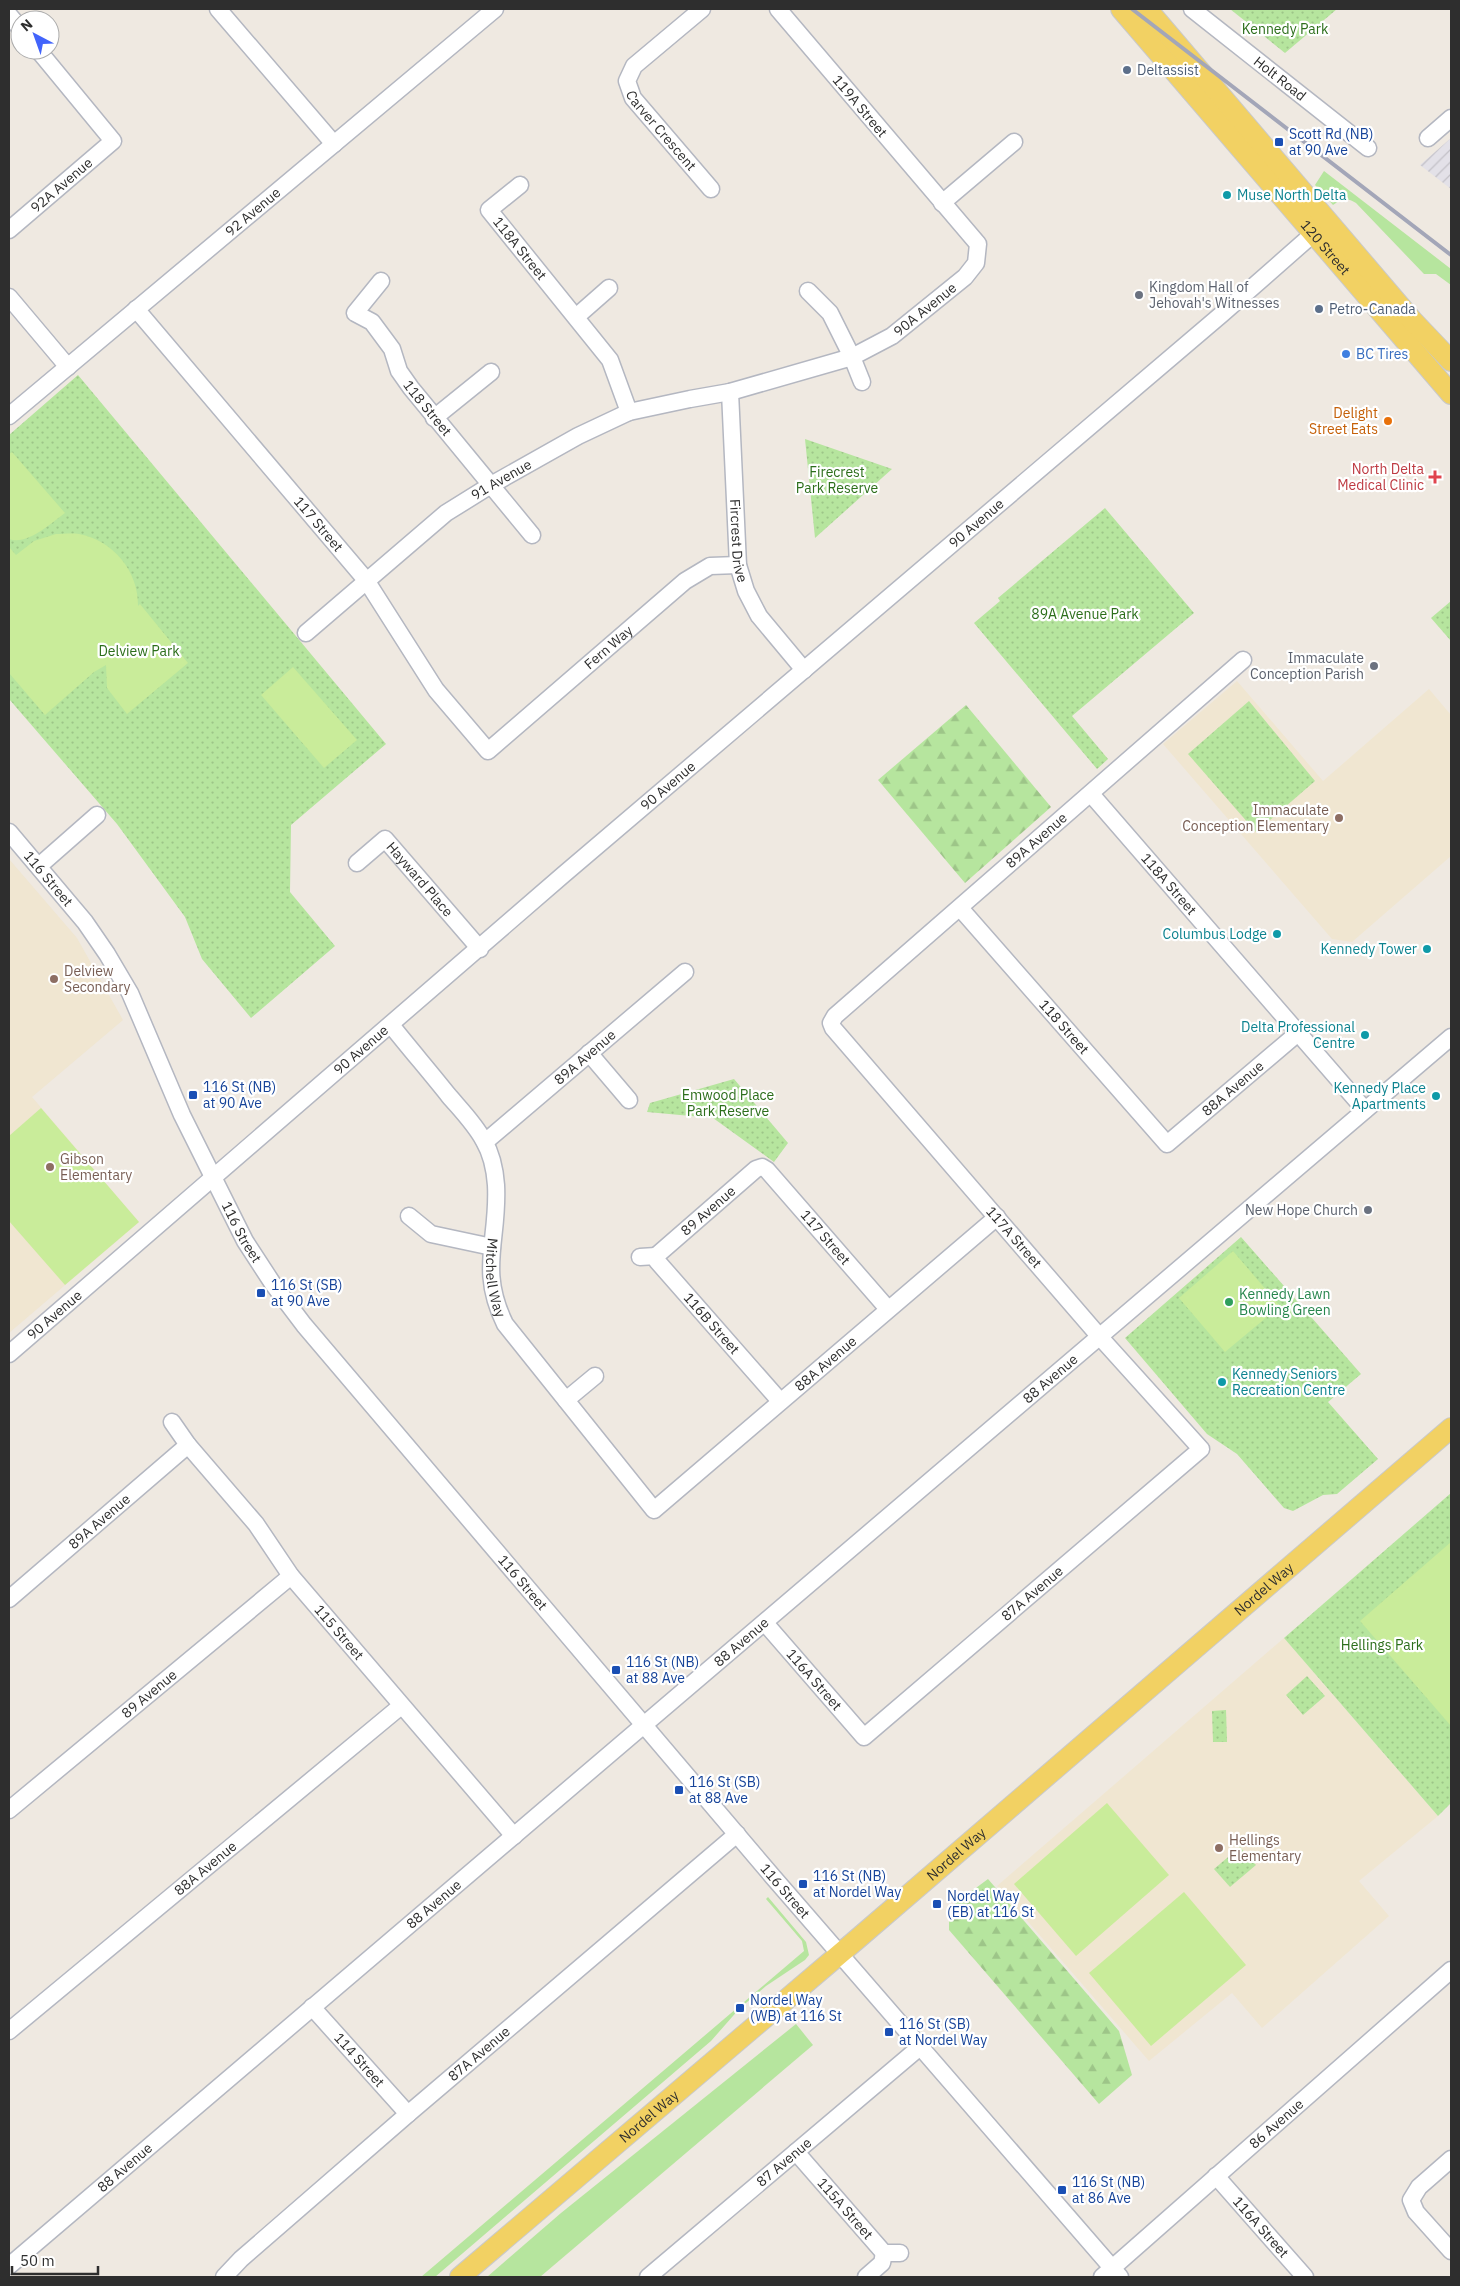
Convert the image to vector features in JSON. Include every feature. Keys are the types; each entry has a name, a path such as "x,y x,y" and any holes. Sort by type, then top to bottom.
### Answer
{"main road":[{"name":"120 Street","path":"1122,9 1184,82 1451,362"},
{"name":"120 Street","path":"1147,9 1220,95 1451,394"},
{"path":"1184,82 1196,82 1204,90 1220,95"},
{"name":"Nordel Way","path":"460,2277 840,1954 1451,1428"}],"street":[{"path":"218,9 334,144"},
{"name":"92 Avenue","path":"9,416 495,9"},
{"name":"Carver Crescent","path":"702,9 634,66 627,81 633,98 711,189"},
{"name":"119A Street","path":"778,9 978,244"},
{"name":"Holt Road","path":"1192,9 1368,148"},
{"name":"92A Avenue","path":"9,230 112,141 46,60"},
{"path":"1428,138 1451,118"},
{"path":"942,203 1014,142"},
{"name":"118A Street","path":"520,185 489,210 610,360 629,412"},
{"name":"90 Avenue","path":"9,1354 1321,227"},
{"name":"90A Avenue","path":"730,392 852,357 892,336 965,277 976,263 978,244"},
{"name":"118 Street","path":"381,281 355,313 372,322 392,349 400,372 434,418 532,535"},
{"path":"576,317 609,288"},
{"path":"808,292 830,313 862,382"},
{"path":"9,297 68,367"},
{"name":"117 Street","path":"136,309 366,580 436,690 488,751"},
{"path":"434,418 491,372"},
{"name":"Fircrest Drive","path":"730,392 738,565 746,591 759,616 804,670"},
{"name":"91 Avenue","path":"306,633 366,580 446,514 490,485 578,436 629,412 690,398 730,392"},
{"name":"Fern Way","path":"488,751 685,581 710,566 738,565"},
{"name":"89A Avenue","path":"832,1022 835,1016 1243,660"},
{"name":"118A Street","path":"1091,794 1365,1110"},
{"path":"38,866 97,816"},
{"name":"116 Street","path":"9,832 85,922 130,993 182,1115 245,1241 273,1284 304,1325 920,2047 1111,2274"},
{"name":"Hayward Place","path":"357,863 386,838 480,949"},
{"name":"118 Street","path":"960,908 1168,1144"},
{"name":"89A Avenue","path":"485,1142 685,972"},
{"name":"117A Street","path":"832,1022 833,1028 1100,1336 1201,1449"},
{"name":"Mitchell Way","path":"391,1025 472,1123 485,1142 494,1170 496,1185 489,1270 491,1285 499,1312 516,1340 654,1510"},
{"name":"88A Avenue","path":"1168,1144 1298,1033"},
{"name":"88 Avenue","path":"9,2266 1451,1037"},
{"path":"589,1053 630,1100"},
{"name":"117 Street","path":"762,1167 767,1170 888,1308"},
{"name":"89 Avenue","path":"648,1257 756,1169 762,1167"},
{"path":"409,1216 431,1234 492,1247"},
{"name":"88A Avenue","path":"654,1510 888,1308 997,1217"},
{"name":"116B Street","path":"648,1257 658,1260 780,1401"},
{"path":"566,1400 595,1376"},
{"name":"115 Street","path":"172,1422 188,1445 256,1524 291,1576 514,1836"},
{"name":"89A Avenue","path":"9,1599 188,1445"},
{"name":"87A Avenue","path":"864,1737 1201,1449"},
{"name":"89 Avenue","path":"9,1810 291,1576"},
{"name":"116A Street","path":"765,1623 864,1737"},
{"name":"88A Avenue","path":"9,2031 401,1706"},
{"name":"87A Avenue","path":"224,2277 241,2259 408,2114 737,1834"},
{"name":"86 Avenue","path":"1111,2274 1216,2176 1451,1970"},
{"name":"114 Street","path":"312,2007 408,2114"},
{"name":"87 Avenue","path":"648,2277 920,2047"},
{"name":"115A Street","path":"796,2152 892,2253 866,2277"},
{"path":"1451,2159 1419,2187 1411,2200 1416,2212 1451,2251"},
{"name":"116A Street","path":"1216,2176 1305,2277"}],"shaded area":[{"path":"1451,138 1451,189 1420,165"},
{"name":"Immaculate Conception Elementary","path":"1237,681 1323,781 1429,689 1451,715 1451,856 1352,942 1332,939 1163,744"},
{"path":"9,859 77,938 123,1020 32,1097 139,1222 9,1333"},
{"name":"Hellings Elementary","path":"1284,1638 1438,1816 1359,1881 1389,1916 1262,2028 1232,1993 1149,2061 997,1886"}],"green space":[{"name":"Kennedy Park","path":"1230,9 1337,9 1285,53"},
{"path":"1324,171 1451,269 1451,285 1436,274 1424,274 1356,203 1344,200 1333,205 1315,185"},
{"name":"Delview Park","path":"78,375 386,744 291,825 290,892 335,946 251,1018 202,959 185,917 117,824 9,699 9,435"},
{"name":"Firecrest Park Reserve","path":"805,439 892,469 815,538"},
{"path":"12,452 65,513 31,536 16,540 9,539 9,454"},
{"name":"89A Avenue Park","path":"1105,508 1194,613 1072,716 1108,759 1097,769 974,623 1000,601 998,598"},
{"path":"56,534 76,534 91,537 113,550 129,570 134,581 138,606 140,604 188,663 127,714 107,688 106,665 94,672 45,715 9,673 9,547 16,555 34,541"},
{"path":"1451,601 1451,641 1431,618"},
{"path":"293,667 357,740 324,768 261,695"},
{"path":"1249,701 1315,781 1256,832 1188,754"},
{"path":"966,705 1051,807 965,883 878,780"},
{"name":"Emwood Place Park Reserve","path":"734,1079 788,1143 774,1162 713,1118 647,1112 650,1103"},
{"name":"Gibson Elementary","path":"41,1108 139,1222 65,1285 9,1221 9,1136"},
{"path":"1241,1237 1361,1374 1328,1402 1378,1459 1337,1494 1323,1495 1293,1511 1284,1508 1237,1454 1207,1434 1125,1338"},
{"name":"Kennedy Lawn Bowling Green","path":"1233,1251 1280,1306 1225,1352 1179,1298"},
{"name":"Hellings Park","path":"1451,1493 1451,1803 1438,1816 1284,1638"},
{"path":"1451,1542 1451,1726 1360,1621"},
{"path":"1307,1676 1325,1696 1303,1715 1286,1695"},
{"path":"1226,1710 1227,1742 1213,1742 1212,1711"},
{"path":"1107,1803 1169,1875 1076,1956 1014,1884"},
{"path":"1240,1847 1256,1865 1230,1887 1214,1869"},
{"path":"988,1879 1119,2031 1132,2075 1099,2104 949,1930 949,1908"},
{"path":"1184,1892 1246,1965 1151,2046 1089,1973"},
{"path":"768,1897 806,1942 809,1955 805,1960 766,1986 740,2008 711,2041 435,2277 421,2277 804,1951 802,1941 766,1899"},
{"path":"796,2024 813,2045 540,2277 487,2277 561,2213"}],"railway":[{"path":"1132,9 1451,255"}],"place":[{"name":"Deltassist","path":"1127,70"},
{"name":"Scott Rd (NB) at 90 Ave","path":"1279,142"},
{"name":"Muse North Delta","path":"1227,195"},
{"name":"Kingdom Hall of Jehovah's Witnesses","path":"1139,295"},
{"name":"Petro-Canada","path":"1319,309"},
{"name":"BC Tires","path":"1346,354"},
{"name":"Delight Street Eats","path":"1388,421"},
{"name":"North Delta Medical Clinic","path":"1435,477"},
{"name":"Immaculate Conception Parish","path":"1374,666"},
{"name":"Immaculate Conception Elementary","path":"1339,818"},
{"name":"Columbus Lodge","path":"1277,934"},
{"name":"Kennedy Tower","path":"1427,949"},
{"name":"Delview Secondary","path":"54,979"},
{"name":"Delta Professional Centre","path":"1365,1035"},
{"name":"116 St (NB) at 90 Ave","path":"193,1095"},
{"name":"Kennedy Place Apartments","path":"1436,1096"},
{"name":"Gibson Elementary","path":"50,1167"},
{"name":"New Hope Church","path":"1368,1210"},
{"name":"116 St (SB) at 90 Ave","path":"261,1293"},
{"name":"Kennedy Lawn Bowling Green","path":"1229,1302"},
{"name":"Kennedy Seniors Recreation Centre","path":"1222,1382"},
{"name":"116 St (NB) at 88 Ave","path":"616,1670"},
{"name":"116 St (SB) at 88 Ave","path":"679,1790"},
{"name":"Hellings Elementary","path":"1219,1848"},
{"name":"116 St (NB) at Nordel Way","path":"803,1884"},
{"name":"Nordel Way (EB) at 116 St","path":"937,1904"},
{"name":"Nordel Way (WB) at 116 St","path":"740,2008"},
{"name":"116 St (SB) at Nordel Way","path":"889,2032"},
{"name":"116 St (NB) at 86 Ave","path":"1062,2190"}]}
